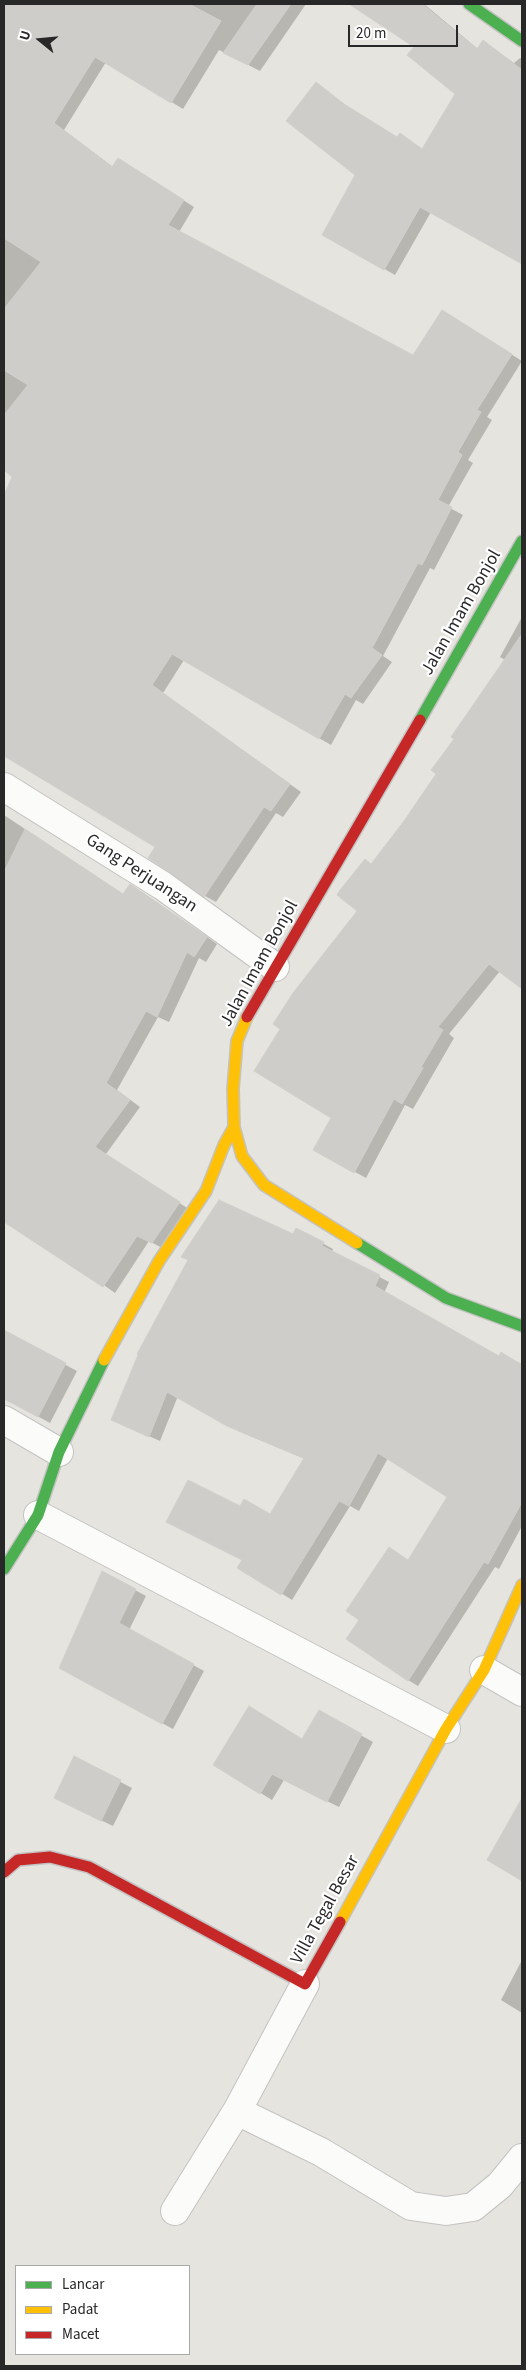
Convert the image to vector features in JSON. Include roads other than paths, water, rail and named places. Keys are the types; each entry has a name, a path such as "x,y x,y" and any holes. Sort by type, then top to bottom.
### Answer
{"street":[{"path":"469,4 522,41"},
{"name":"Jalan Imam Bonjol","path":"522,541 371,807 248,1014 238,1041 232,1088 234,1127 242,1156 264,1185 446,1298 522,1326"},
{"name":"Gang Perjuangan","path":"4,786 163,886 275,967"},
{"path":"4,1569 38,1515 59,1452 107,1355 159,1261 206,1191 224,1145 234,1127"},
{"path":"4,1420 59,1452"},
{"path":"38,1515 446,1729"},
{"name":"Villa Tegal Besar","path":"4,1872 18,1860 50,1857 89,1867 305,1984 446,1729 484,1670 522,1585"},
{"path":"484,1670 522,1692"},
{"path":"175,2210 237,2111 305,1984"},
{"path":"237,2111 321,2152 411,2206 446,2211 473,2208 500,2185 522,2158"}]}
